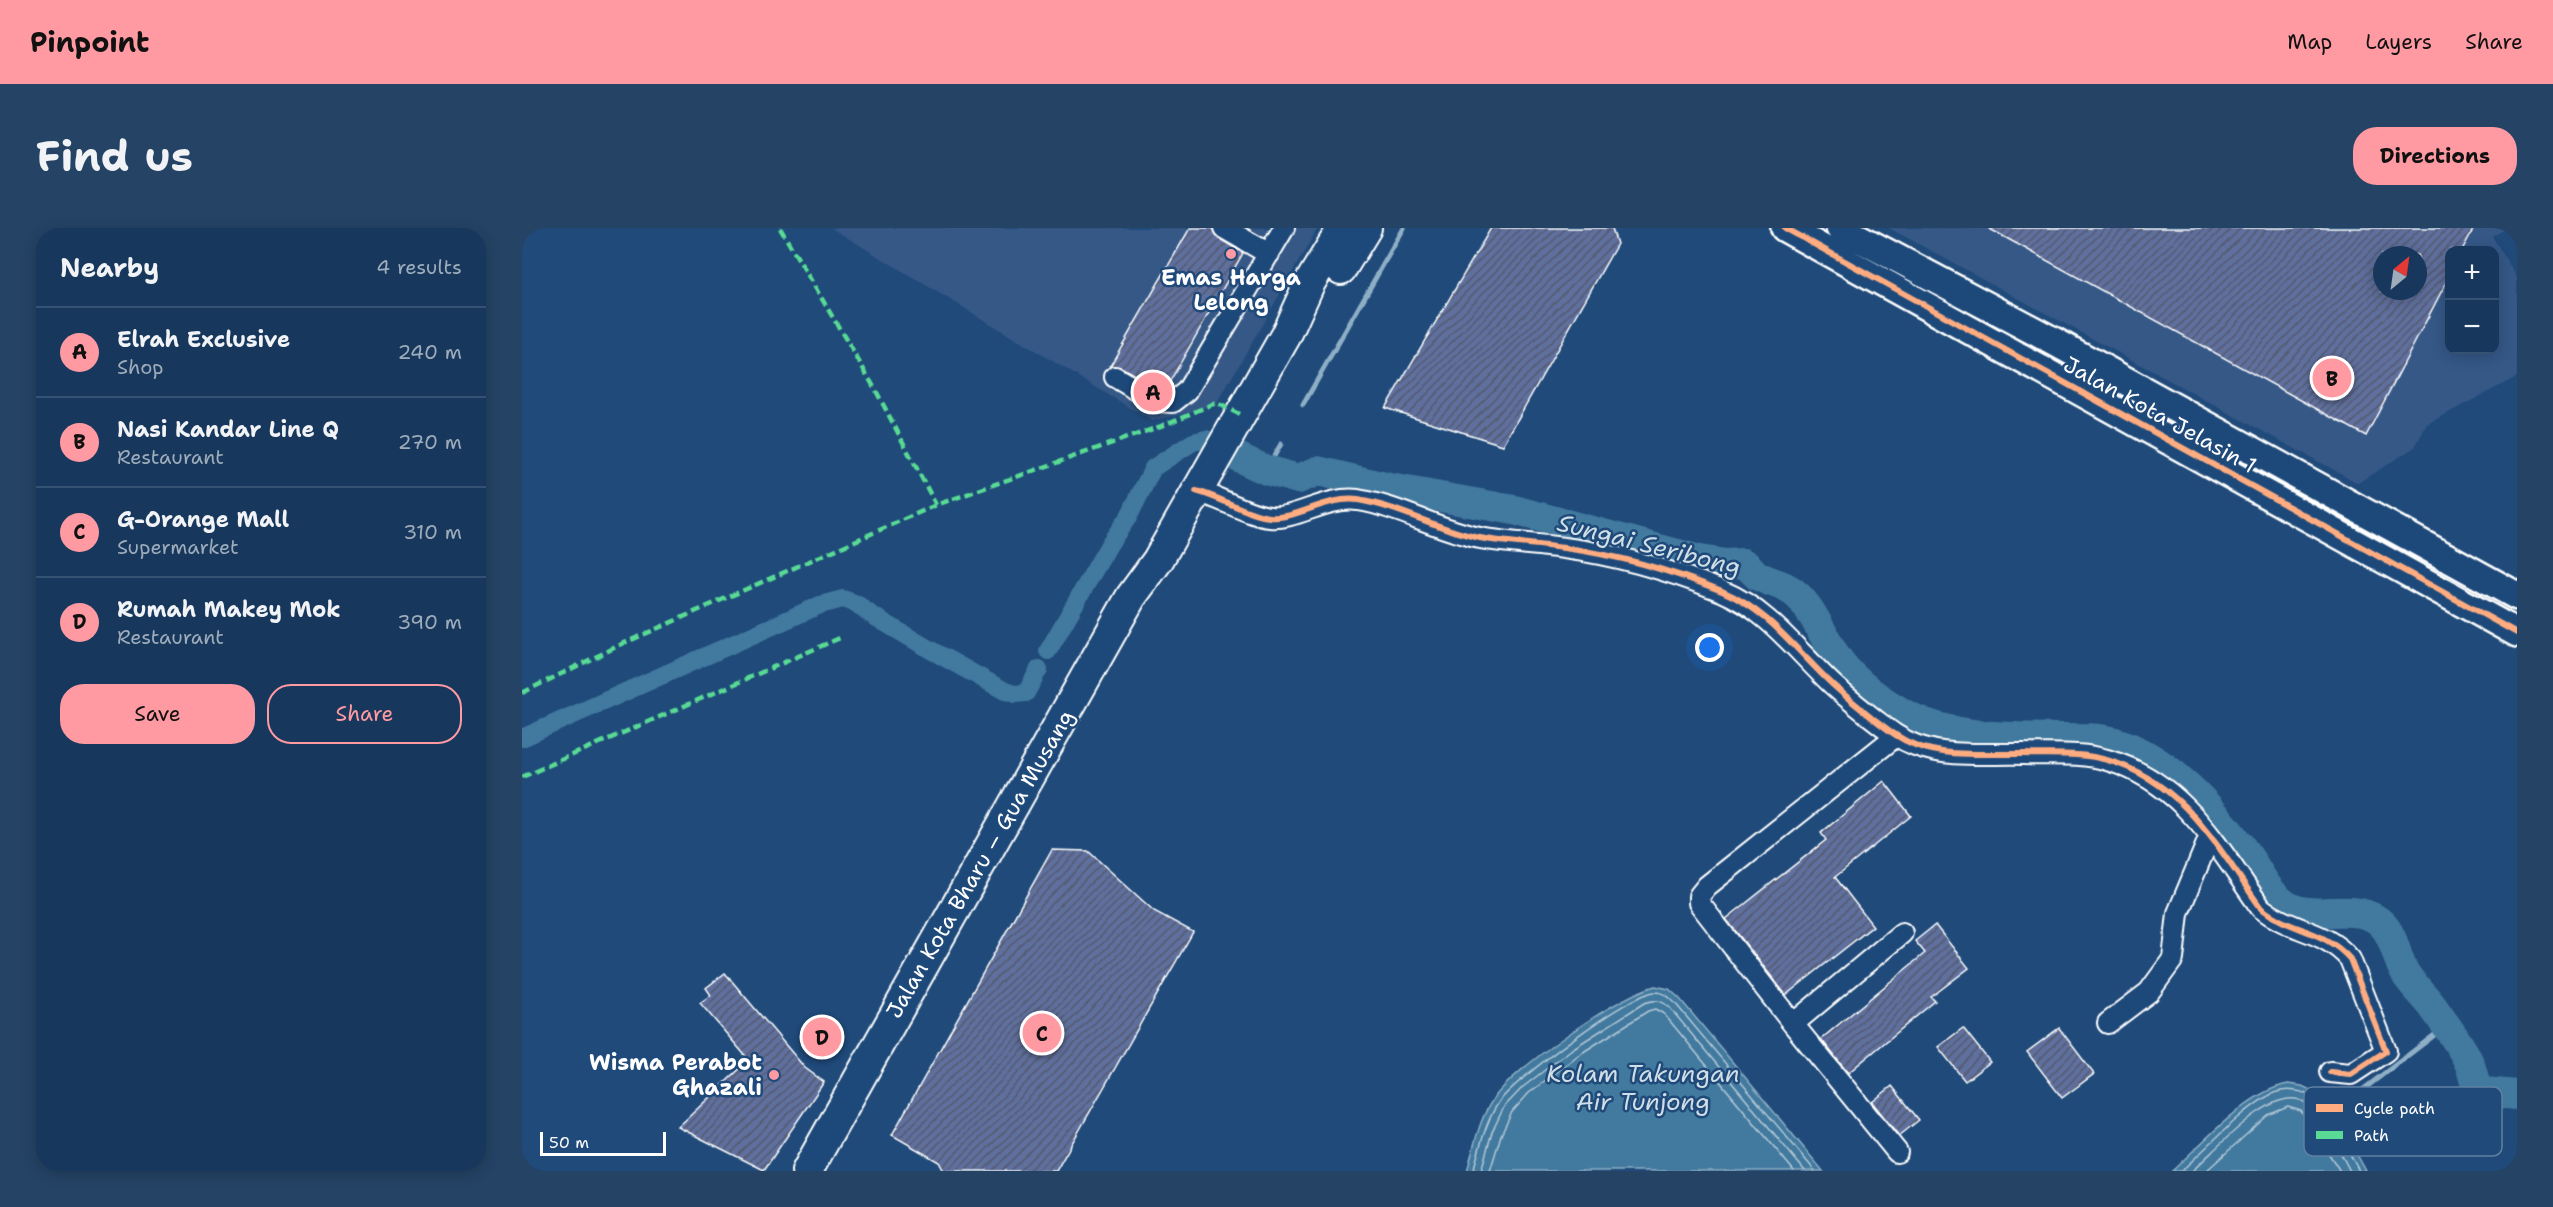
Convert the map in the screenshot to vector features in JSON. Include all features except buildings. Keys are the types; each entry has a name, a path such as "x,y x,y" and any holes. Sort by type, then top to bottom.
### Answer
{"main road":[{"name":"Jalan Kota Bharu – Gua Musang","path":"807,1171 1131,597 1158,560 1286,335 1309,284 1343,228"},
{"name":"Jalan Kota Bharu – Gua Musang","path":"1286,335 1324,296 1366,228"},
{"name":"Jalan Kota Bharu – Gua Musang","path":"821,1171 899,1044 1044,790 1150,584 1158,560"}],"street":[{"path":"1224,228 1269,254"},
{"path":"1114,377 1155,401 1173,402 1187,391 1284,228"},
{"name":"Jalan Kota Jelasin 1","path":"1785,228 2517,633"},
{"path":"1840,228 2055,342 2517,596"},
{"path":"1196,491 1272,518 1333,501 1356,500 1380,505 1477,537 1566,548 1614,557 1720,591 1746,602 1772,622 1832,684 1896,736 1916,746 1942,752 2072,755 2106,760 2134,771 2168,791 2196,816 2260,908 2289,926 2326,938 2350,959 2386,1051 2351,1074 2330,1072"},
{"path":"1896,736 1707,886 1699,896 1702,910 1897,1152"},
{"path":"2108,1023 2149,992 2173,959 2178,913 2210,836"},
{"path":"1793,1024 1902,933"}],"shaded area":[{"path":"831,228 1318,228 1216,405 1152,421"},
{"path":"1889,228 2508,228 2492,236 2498,246 2445,246 2445,354 2499,354 2499,248 2517,278 2517,377 2427,424 2415,447 2358,483"}],"water":[{"name":"Kolam Takungan Air Tunjong","path":"1655,986 1669,989 1680,999 1823,1171 1467,1171 1484,1114 1507,1084 1546,1051 1593,1018"},
{"path":"2288,1084 2304,1087 2304,1156 2358,1156 2366,1171 2172,1171 2242,1107 2273,1089"}],"waterway":[{"path":"1303,405 1404,228"},
{"path":"1048,651 1110,543 1129,516 1153,468 1193,442 1206,439"},
{"path":"1266,470 1281,444"},
{"name":"Sungai Seribong","path":"1240,458 1266,470 1298,479 1318,471 1390,488 1514,510 1700,560 1725,564 1743,563 1758,576 1783,586 1797,595 1808,608 1834,653 1848,671 1874,694 1903,713 1920,721 1958,732 2038,738 2101,739 2135,750 2172,773 2206,804 2251,861 2271,892 2282,902 2294,909 2306,912 2360,913 2372,917 2383,925 2405,973 2433,1007 2463,1050 2476,1087"},
{"path":"522,738 820,605 843,599 857,604 929,649 1005,691 1015,694 1026,693 1039,669"},
{"path":"2366,1087 2445,1027"},
{"name":"Sungai Seribong","path":"2502,1094 2517,1095"}],"marked path":[{"path":"780,228 874,387 936,505"},
{"path":"522,693 620,645 936,505 1161,426 1213,404 1219,404 1239,414"},
{"path":"522,777 842,637"}],"cycle path":[{"path":"1785,228 2517,633"},
{"path":"1196,491 1261,516 1270,517 1290,515 1334,501 1358,500 1374,503 1449,530 1480,538 1584,551 1664,570 1722,591 1754,609 1781,632 1842,693 1888,730 1909,743 1941,752 1954,753 2065,754 2097,757 2134,770 2158,784 2197,820 2261,908 2272,916 2329,942 2350,959 2386,1051 2351,1074 2330,1072"}],"place":[{"name":"Emas Harga Lelong","path":"1231,254"},
{"name":"Nasi Kandar Line Q","path":"2332,378"},
{"name":"Elrah Exclusive","path":"1153,392"},
{"name":"G-Orange Mall","path":"1042,1033"},
{"name":"Rumah Makey Mok","path":"822,1037"},
{"name":"Wisma Perabot Ghazali","path":"774,1075"}]}
